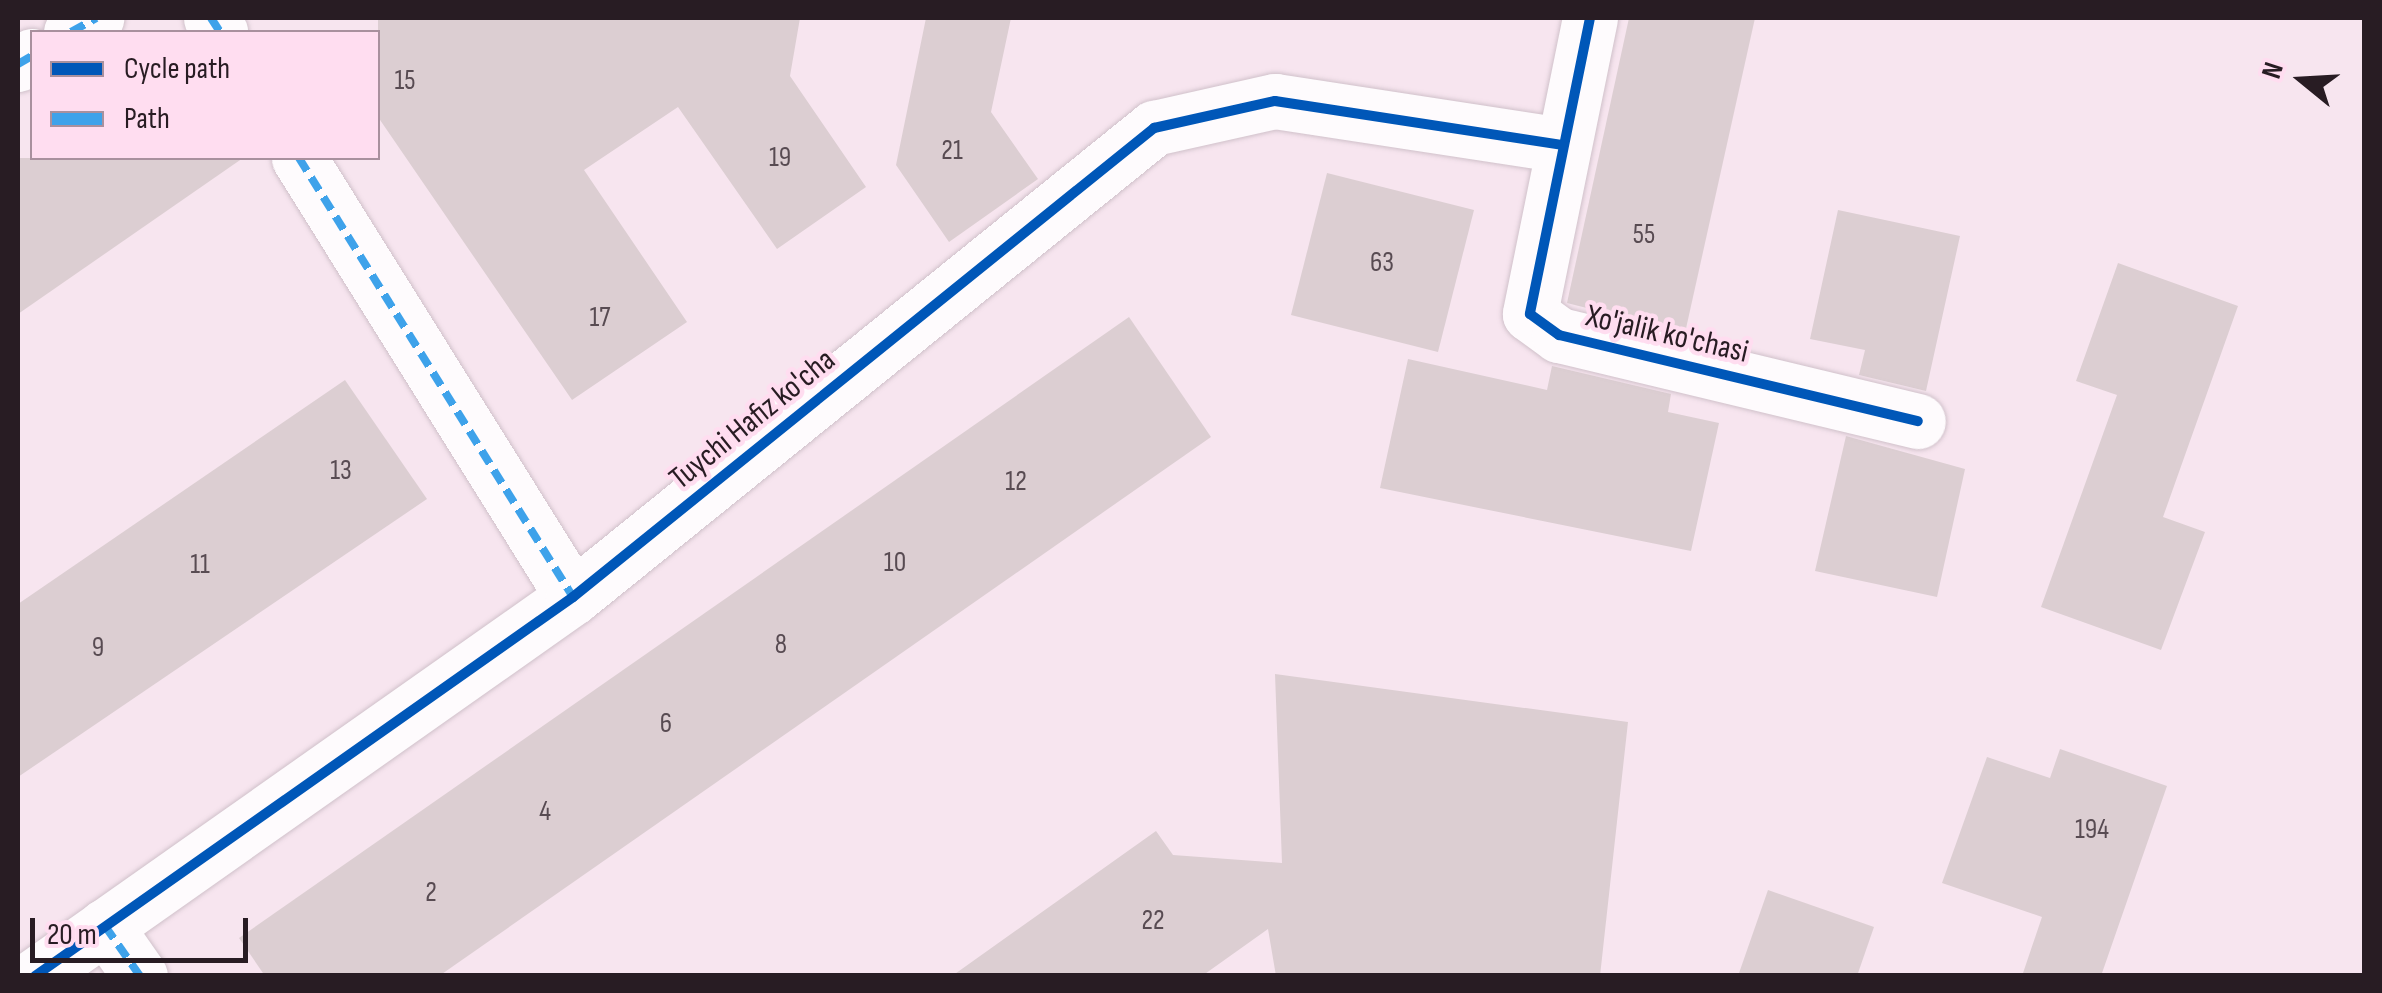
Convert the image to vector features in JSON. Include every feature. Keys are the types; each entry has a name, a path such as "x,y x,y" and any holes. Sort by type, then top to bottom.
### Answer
{"street":[{"name":"Xo'jalik ko'chasi","path":"1590,18 1530,314 1559,335 1918,421"},
{"name":"Tuychi Hafiz ko'cha","path":"35,976 573,597 1154,128 1274,101 1562,145"},
{"path":"299,160 573,597"},
{"path":"105,926 140,976"}],"building":[{"path":"378,18 800,18 790,76 866,187 777,249 678,107 584,170 687,322 572,400 380,120"},
{"path":"926,18 1011,18 991,112 1038,179 949,242 896,165"},
{"path":"1629,18 1755,18 1685,333 1567,303"},
{"path":"18,158 240,160 18,314"},
{"path":"1327,173 1474,210 1438,352 1291,315"},
{"path":"1838,210 1960,236 1926,391 1859,375 1865,350 1810,339"},
{"path":"2118,263 2238,306 2163,517 2205,532 2161,650 2041,607 2117,395 2076,381"},
{"path":"1129,317 1211,437 439,976 265,976 239,938"},
{"path":"1408,359 1547,390 1552,366 1671,394 1668,412 1719,423 1691,551 1380,488"},
{"path":"345,380 427,499 18,777 18,604"},
{"path":"1846,436 1965,469 1937,597 1815,571"},
{"path":"1275,674 1628,722 1600,976 1276,976 1268,929 1202,976 952,976 1156,831 1173,855 1282,863"},
{"path":"2060,749 2167,786 2101,976 2022,976 2042,917 1942,883 1987,757 2050,778"},
{"path":"1768,890 1874,927 1857,976 1738,976"}],"marked path":[{"path":"75,30 96,18"},
{"path":"211,18 219,30"},
{"path":"18,64 30,57"},
{"path":"300,160 573,597"},
{"path":"105,926 140,976"}],"cycle path":[{"path":"1590,18 1530,314 1559,335 1918,421"},
{"path":"35,976 573,597 1154,128 1275,101 1562,145"}]}
